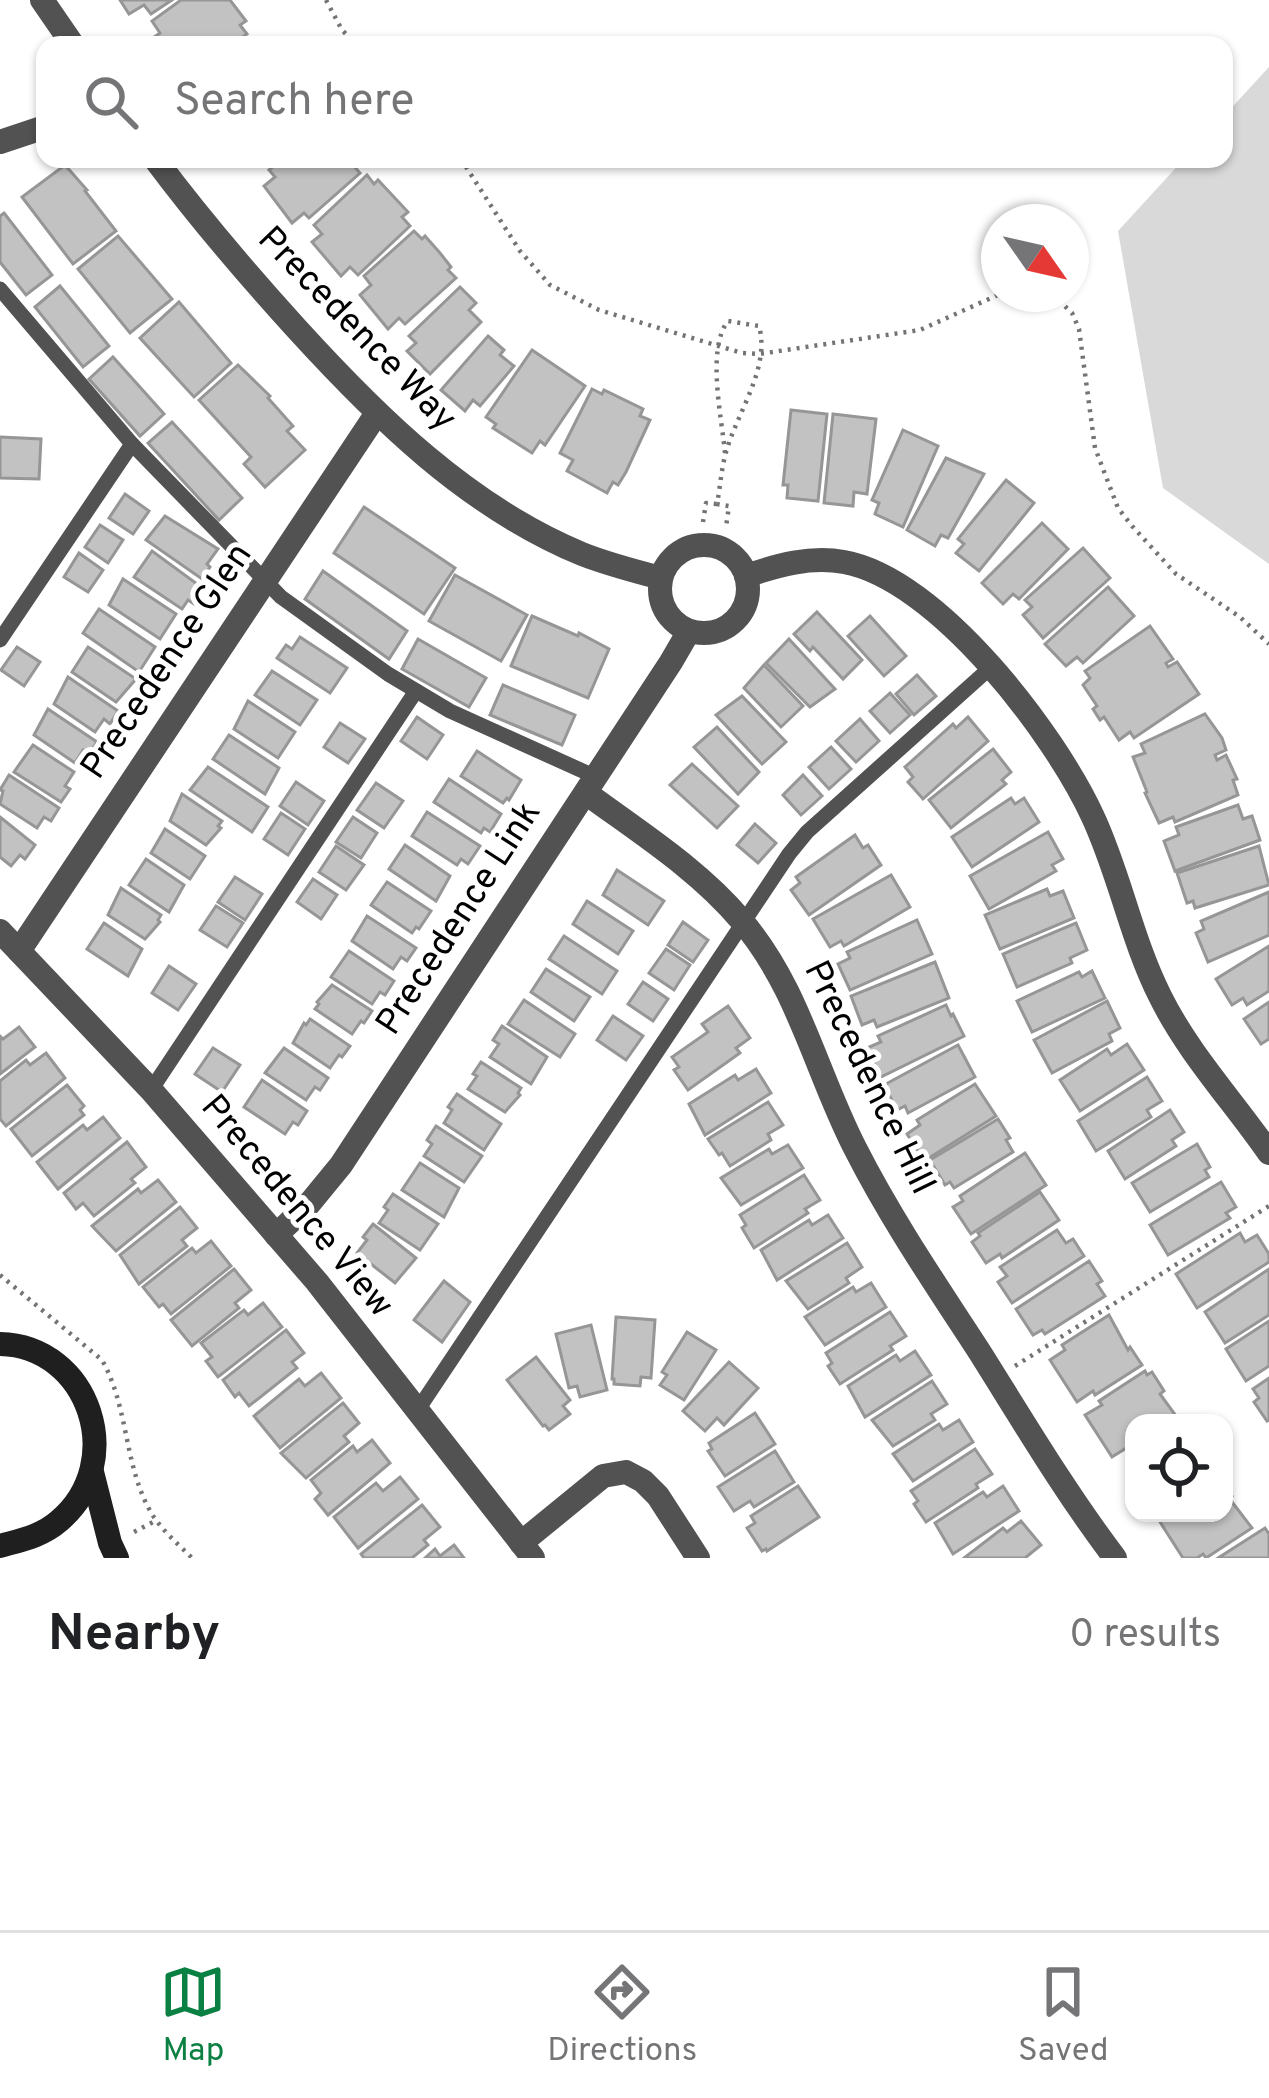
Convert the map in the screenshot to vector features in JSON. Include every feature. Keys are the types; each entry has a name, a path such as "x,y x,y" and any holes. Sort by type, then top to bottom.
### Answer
{"main road":[{"path":"0,1324 12,1344 43,1354 69,1375 88,1404 95,1438 92,1472 80,1499 60,1521 34,1537 0,1547"},
{"path":"92,1472 110,1543 122,1547"},
{"path":"0,1547 21,1558"}],"street":[{"path":"42,0 67,36"},
{"path":"0,142 36,130"},
{"name":"Precedence Way","path":"162,168 274,303 377,413 427,458 530,528 581,554 661,578"},
{"name":"Precedence Glen","path":"19,951 377,413"},
{"path":"703,545 730,553 746,576 748,590 739,616 717,632 689,631 668,616 662,604 661,578 666,565 688,548 703,545"},
{"path":"746,576 808,560 866,568 897,584 964,638 1047,736 1072,775 1096,823 1137,945 1160,997 1187,1043 1269,1153"},
{"name":"Precedence Link","path":"276,1235 341,1165 689,631"},
{"name":"Precedence Hill","path":"591,785 742,920 781,975 829,1094 875,1187 1115,1558"},
{"name":"Precedence View","path":"0,932 151,1090 317,1282 527,1551 603,1476 626,1472 658,1496 698,1558"}],"lane":[{"path":"0,289 132,444 264,582 416,691 591,785"},
{"path":"0,640 132,444"},
{"path":"417,1411 776,871 807,832 990,668"},
{"path":"151,1090 416,691"}],"path":[{"path":"326,0 348,36"},
{"path":"467,168 520,250 550,285 599,310 742,353 920,330 981,303"},
{"path":"1071,312 1079,329 1094,448 1118,508 1176,574 1240,616 1269,644"},
{"path":"717,504 725,453 756,377 762,337 759,326 728,321 721,329 716,368 725,453"},
{"path":"703,523 706,503 729,506 726,527"},
{"path":"1015,1366 1269,1206"},
{"path":"122,1547 155,1521"}],"shaded area":[{"path":"1269,67 1269,564 1163,488 1118,231 1176,168 1233,168 1233,106"}],"building":[{"path":"120,0 172,0 151,14 144,5 129,14"},
{"path":"181,0 230,0 246,21 240,25 247,34 156,36 160,33 152,21"},
{"path":"68,168 116,231 73,264 22,197"},
{"path":"356,168 360,173 309,218 304,213 292,223 264,186 275,177 269,170"},
{"path":"367,175 374,184 378,180 408,212 402,217 410,226 358,275 350,267 341,276 312,242 322,234 314,225"},
{"path":"4,213 52,275 26,295 0,262 0,216"},
{"path":"414,231 422,239 425,236 456,278 405,324 399,318 388,329 360,295 371,285 364,276"},
{"path":"118,236 172,299 130,333 78,269"},
{"path":"60,286 109,346 83,367 35,307"},
{"path":"460,287 476,303 469,310 481,322 430,374 407,351 416,343 409,336"},
{"path":"179,302 231,363 194,397 140,338"},
{"path":"488,336 514,366 480,406 473,400 465,411 441,390"},
{"path":"532,350 585,386 545,445 540,441 532,453 493,428 496,424 486,417"},
{"path":"113,357 164,414 140,436 89,379"},
{"path":"238,365 270,396 293,426 287,431 305,450 265,487 244,464 251,457 199,400"},
{"path":"592,389 643,409 640,416 650,420 626,472 607,493 567,471 573,460 560,453"},
{"path":"791,410 827,414 818,501 787,498 788,485 783,485"},
{"path":"833,414 876,419 867,494 854,492 853,506 824,503"},
{"path":"172,422 242,498 219,520 148,443"},
{"path":"903,430 938,446 903,527 875,514 879,503 872,500"},
{"path":"0,437 41,439 39,479 0,478"},
{"path":"946,458 984,474 948,538 941,535 935,546 907,530"},
{"path":"1006,480 1034,503 979,571 956,553 964,544 958,539"},
{"path":"125,494 149,511 133,534 109,518"},
{"path":"364,507 455,568 424,614 334,553"},
{"path":"165,516 218,549 202,579 146,540"},
{"path":"1042,523 1068,549 1019,599 1013,594 1003,604 982,583"},
{"path":"100,525 123,540 108,563 85,547"},
{"path":"1083,548 1110,578 1043,638 1023,615 1032,607 1025,600"},
{"path":"152,551 204,589 194,604 188,600 182,609 134,577"},
{"path":"79,553 103,570 88,592 64,577"},
{"path":"323,571 407,631 389,659 305,599"},
{"path":"455,575 527,615 501,661 429,621"},
{"path":"123,579 176,614 160,639 109,605"},
{"path":"1108,587 1134,616 1083,663 1077,657 1066,666 1045,644"},
{"path":"99,609 155,647 139,672 83,633"},
{"path":"817,612 862,660 843,679 794,634"},
{"path":"532,616 609,649 588,698 511,666"},
{"path":"870,616 906,656 884,676 848,636"},
{"path":"1150,626 1173,659 1166,663 1168,667 1177,662 1199,694 1134,738 1130,732 1119,740 1093,709 1097,706 1083,685 1090,678 1085,671"},
{"path":"300,637 347,668 330,693 277,658"},
{"path":"418,639 486,678 469,707 402,669"},
{"path":"789,639 835,689 810,707 766,663"},
{"path":"17,647 40,662 24,686 1,670"},
{"path":"88,647 136,679 116,702 72,672"},
{"path":"764,665 803,706 781,727 744,688"},
{"path":"272,671 317,700 300,725 255,695"},
{"path":"917,675 936,696 914,715 896,694"},
{"path":"68,677 118,711 110,724 104,719 95,732 54,704"},
{"path":"503,685 575,715 562,745 490,715"},
{"path":"890,693 910,715 890,733 870,711"},
{"path":"742,696 786,742 762,764 716,715"},
{"path":"248,701 295,732 278,758 234,729"},
{"path":"48,709 97,742 89,754 83,750 75,763 34,735"},
{"path":"1205,714 1222,738 1226,750 1215,755 1217,760 1226,755 1237,779 1233,780 1238,795 1175,822 1173,817 1159,823 1133,757 1145,753 1141,744"},
{"path":"417,717 443,735 427,759 401,741"},
{"path":"968,717 988,741 923,799 908,782 913,777 905,767 953,724 956,728"},
{"path":"860,719 879,741 856,762 836,741"},
{"path":"340,723 365,739 348,763 324,747"},
{"path":"717,727 759,772 738,794 694,747"},
{"path":"229,735 279,768 265,794 213,759"},
{"path":"33,745 74,772 61,802 14,772"},
{"path":"831,747 851,769 829,789 809,767"},
{"path":"993,749 1011,772 1002,780 1006,784 951,828 929,800"},
{"path":"477,751 521,780 509,800 503,803 461,776"},
{"path":"692,764 738,806 717,828 670,785"},
{"path":"208,767 268,807 252,832 190,790"},
{"path":"9,775 59,808 51,821 44,817 37,828 0,804 0,790"},
{"path":"803,775 822,796 801,815 783,795"},
{"path":"449,779 501,814 490,832 484,828 481,833 434,802"},
{"path":"296,782 324,801 308,825 280,806"},
{"path":"376,783 403,801 384,828 357,810"},
{"path":"182,794 222,821 206,845 170,821"},
{"path":"1011,798 1015,804 1024,798 1039,822 972,867 952,837"},
{"path":"1238,805 1243,819 1252,816 1260,840 1175,871 1164,841 1179,835 1176,827"},
{"path":"427,812 480,846 468,864 461,859 457,865 412,836"},
{"path":"281,813 305,829 288,855 264,839"},
{"path":"0,817 35,845 25,859 20,855 11,866 0,857"},
{"path":"353,817 377,833 361,858 336,842"},
{"path":"755,824 776,843 758,863 737,845"},
{"path":"165,829 205,856 190,879 151,853"},
{"path":"1048,832 1063,859 1052,865 1056,871 989,909 970,876"},
{"path":"855,835 881,865 809,915 791,890 800,883 796,877"},
{"path":"405,845 450,876 436,901 389,869"},
{"path":"336,846 364,865 346,890 319,872"},
{"path":"1259,846 1269,885 1195,908 1193,901 1187,903 1177,873"},
{"path":"146,859 184,885 169,912 129,885"},
{"path":"617,870 664,901 648,925 603,895"},
{"path":"891,875 910,907 844,946 841,941 830,947 813,919"},
{"path":"235,877 262,894 245,920 218,902"},
{"path":"313,879 337,895 321,919 297,902"},
{"path":"387,882 431,911 419,929 412,933 371,905"},
{"path":"121,888 161,915 145,939 108,915"},
{"path":"1047,889 1050,896 1063,891 1074,918 1000,949 985,915"},
{"path":"1269,892 1269,935 1208,962 1196,933 1204,929 1201,921"},
{"path":"587,901 633,931 618,954 573,924"},
{"path":"216,906 243,923 227,947 200,930"},
{"path":"367,916 416,948 407,961 401,957 393,969 352,941"},
{"path":"917,920 932,954 850,990 838,964 850,958 847,952"},
{"path":"683,922 708,940 693,962 668,945"},
{"path":"104,923 142,949 128,976 87,949"},
{"path":"1076,923 1087,950 1070,958 1072,963 1017,987 1003,954"},
{"path":"564,936 617,971 602,994 549,959"},
{"path":"1269,946 1269,991 1247,1005 1243,998 1232,1005 1216,979"},
{"path":"666,949 690,965 674,990 649,973"},
{"path":"349,951 394,981 372,1004 331,977"},
{"path":"935,962 949,998 877,1027 874,1020 862,1025 851,996"},
{"path":"169,966 196,984 178,1010 152,993"},
{"path":"546,969 590,997 574,1021 531,992"},
{"path":"1092,971 1105,998 1032,1032 1017,1001 1079,972 1082,977"},
{"path":"643,982 668,999 653,1021 628,1004"},
{"path":"332,985 372,1011 352,1034 315,1009"},
{"path":"524,1000 575,1034 560,1057 508,1024"},
{"path":"1107,1001 1120,1028 1109,1034 1112,1041 1052,1073 1034,1040"},
{"path":"1269,1002 1269,1039 1261,1044 1244,1019"},
{"path":"946,1005 964,1036 881,1077 867,1048 881,1042 878,1036"},
{"path":"728,1006 750,1038 736,1048 740,1053 688,1090 674,1070 679,1067 672,1057 708,1032 702,1024"},
{"path":"613,1016 643,1036 626,1060 597,1040"},
{"path":"310,1019 350,1046 330,1068 293,1043"},
{"path":"502,1026 547,1057 531,1084 490,1057 499,1044 493,1040"},
{"path":"19,1027 35,1047 0,1074 0,1036 3,1039"},
{"path":"1127,1044 1144,1070 1080,1111 1060,1080 1107,1049 1111,1055"},
{"path":"958,1045 975,1077 908,1113 905,1106 897,1110 884,1085"},
{"path":"213,1048 240,1065 222,1092 195,1074"},
{"path":"284,1048 328,1078 306,1100 265,1073"},
{"path":"46,1053 65,1078 6,1126 0,1119 0,1081 26,1060 30,1065"},
{"path":"481,1062 521,1088 505,1112 468,1089"},
{"path":"756,1069 771,1093 705,1135 689,1104 735,1075 738,1080"},
{"path":"1147,1077 1162,1101 1147,1110 1151,1117 1096,1151 1078,1121"},
{"path":"262,1080 307,1111 285,1134 244,1107"},
{"path":"975,1084 996,1116 924,1161 907,1134 920,1125 917,1120"},
{"path":"67,1085 84,1106 80,1110 84,1115 32,1156 11,1129"},
{"path":"457,1094 501,1124 484,1150 444,1123"},
{"path":"768,1102 783,1125 768,1134 771,1140 730,1166 708,1139"},
{"path":"1170,1110 1184,1132 1172,1140 1176,1146 1125,1179 1108,1151"},
{"path":"103,1117 120,1138 58,1189 37,1162 83,1125 87,1130"},
{"path":"998,1119 1013,1152 954,1188 950,1182 945,1185 930,1160"},
{"path":"436,1126 482,1156 464,1182 424,1156"},
{"path":"127,1142 146,1167 131,1179 135,1183 94,1216 83,1203 76,1209 64,1193"},
{"path":"1197,1144 1210,1167 1205,1170 1209,1177 1150,1212 1132,1183"},
{"path":"788,1145 803,1168 741,1205 721,1178 769,1149 772,1154"},
{"path":"1025,1153 1046,1185 971,1234 953,1207 963,1201 960,1196"},
{"path":"420,1163 459,1188 444,1217 402,1190"},
{"path":"804,1175 820,1200 754,1248 740,1215"},
{"path":"158,1180 176,1202 116,1251 92,1226 138,1189 141,1193"},
{"path":"1221,1182 1236,1207 1226,1213 1230,1218 1168,1255 1150,1225"},
{"path":"1040,1192 1059,1220 1002,1258 1000,1254 986,1263 972,1242 978,1233"},
{"path":"393,1194 438,1224 420,1250 379,1223"},
{"path":"180,1207 197,1228 182,1240 187,1246 139,1284 120,1255"},
{"path":"828,1215 843,1238 777,1280 761,1250 809,1220 812,1225"},
{"path":"373,1224 416,1258 395,1283 357,1253"},
{"path":"1057,1230 1066,1243 1073,1239 1084,1256 1012,1303 998,1282 1007,1276 1000,1267"},
{"path":"1240,1233 1245,1242 1257,1235 1269,1262 1197,1308 1176,1274"},
{"path":"211,1241 231,1266 171,1314 163,1304 159,1307 143,1287 192,1248 196,1253"},
{"path":"847,1243 862,1267 846,1278 849,1283 808,1309 786,1281"},
{"path":"1089,1261 1105,1296 1045,1334 1042,1330 1033,1335 1016,1309"},
{"path":"234,1269 251,1290 235,1303 239,1308 192,1346 171,1320"},
{"path":"1269,1269 1269,1315 1225,1343 1205,1312"},
{"path":"444,1281 470,1302 442,1342 414,1320"},
{"path":"871,1283 886,1307 825,1345 805,1317 853,1287 856,1292"},
{"path":"263,1303 282,1327 218,1377 201,1343 244,1310 248,1315"},
{"path":"890,1312 906,1336 890,1346 893,1350 840,1384 826,1353"},
{"path":"1109,1315 1142,1365 1077,1402 1050,1360 1065,1350 1062,1345"},
{"path":"616,1317 655,1320 651,1378 641,1377 640,1386 614,1384 612,1379"},
{"path":"1269,1321 1269,1366 1246,1381 1226,1349"},
{"path":"591,1325 607,1390 580,1397 577,1386 569,1388 556,1334"},
{"path":"286,1330 304,1353 292,1362 297,1368 249,1406 223,1380"},
{"path":"687,1332 716,1350 684,1400 660,1385 667,1375 662,1372"},
{"path":"915,1351 931,1375 865,1417 848,1386 896,1355 900,1361"},
{"path":"536,1357 570,1400 563,1406 570,1414 549,1430 507,1380"},
{"path":"729,1362 758,1388 724,1425 717,1418 705,1431 683,1411"},
{"path":"1145,1371 1147,1375 1152,1372 1175,1414 1125,1414 1125,1449 1112,1457 1085,1415 1102,1405 1099,1401"},
{"path":"321,1373 341,1398 280,1448 254,1416 299,1379 305,1386"},
{"path":"1269,1378 1267,1421 1254,1402 1259,1398 1253,1389"},
{"path":"932,1381 947,1404 931,1414 935,1420 893,1446 872,1420"},
{"path":"343,1403 359,1423 344,1436 349,1442 306,1478 281,1453"},
{"path":"755,1413 775,1444 725,1476 708,1451 712,1449 709,1443"},
{"path":"959,1420 973,1442 913,1481 893,1454 939,1424 943,1430"},
{"path":"372,1440 390,1463 328,1515 315,1499 321,1493 311,1480 353,1446 357,1452"},
{"path":"975,1449 992,1474 926,1522 911,1491"},
{"path":"775,1451 794,1482 754,1507 750,1501 734,1511 718,1487"},
{"path":"400,1477 418,1499 358,1548 334,1517 376,1483 383,1491"},
{"path":"798,1486 819,1517 762,1551 747,1528 755,1523 751,1516"},
{"path":"1003,1486 1019,1511 953,1554 935,1523 983,1492 987,1497"},
{"path":"1233,1503 1252,1528 1206,1558 1203,1554 1183,1558 1160,1522 1233,1522"},
{"path":"422,1505 440,1527 424,1540 428,1545 412,1558 364,1558 361,1554"},
{"path":"1021,1521 1041,1545 1025,1558 964,1558 1003,1528 1007,1532"},
{"path":"1265,1528 1269,1558 1218,1558"},
{"path":"454,1545 464,1558 425,1558 435,1549 440,1556"}]}
